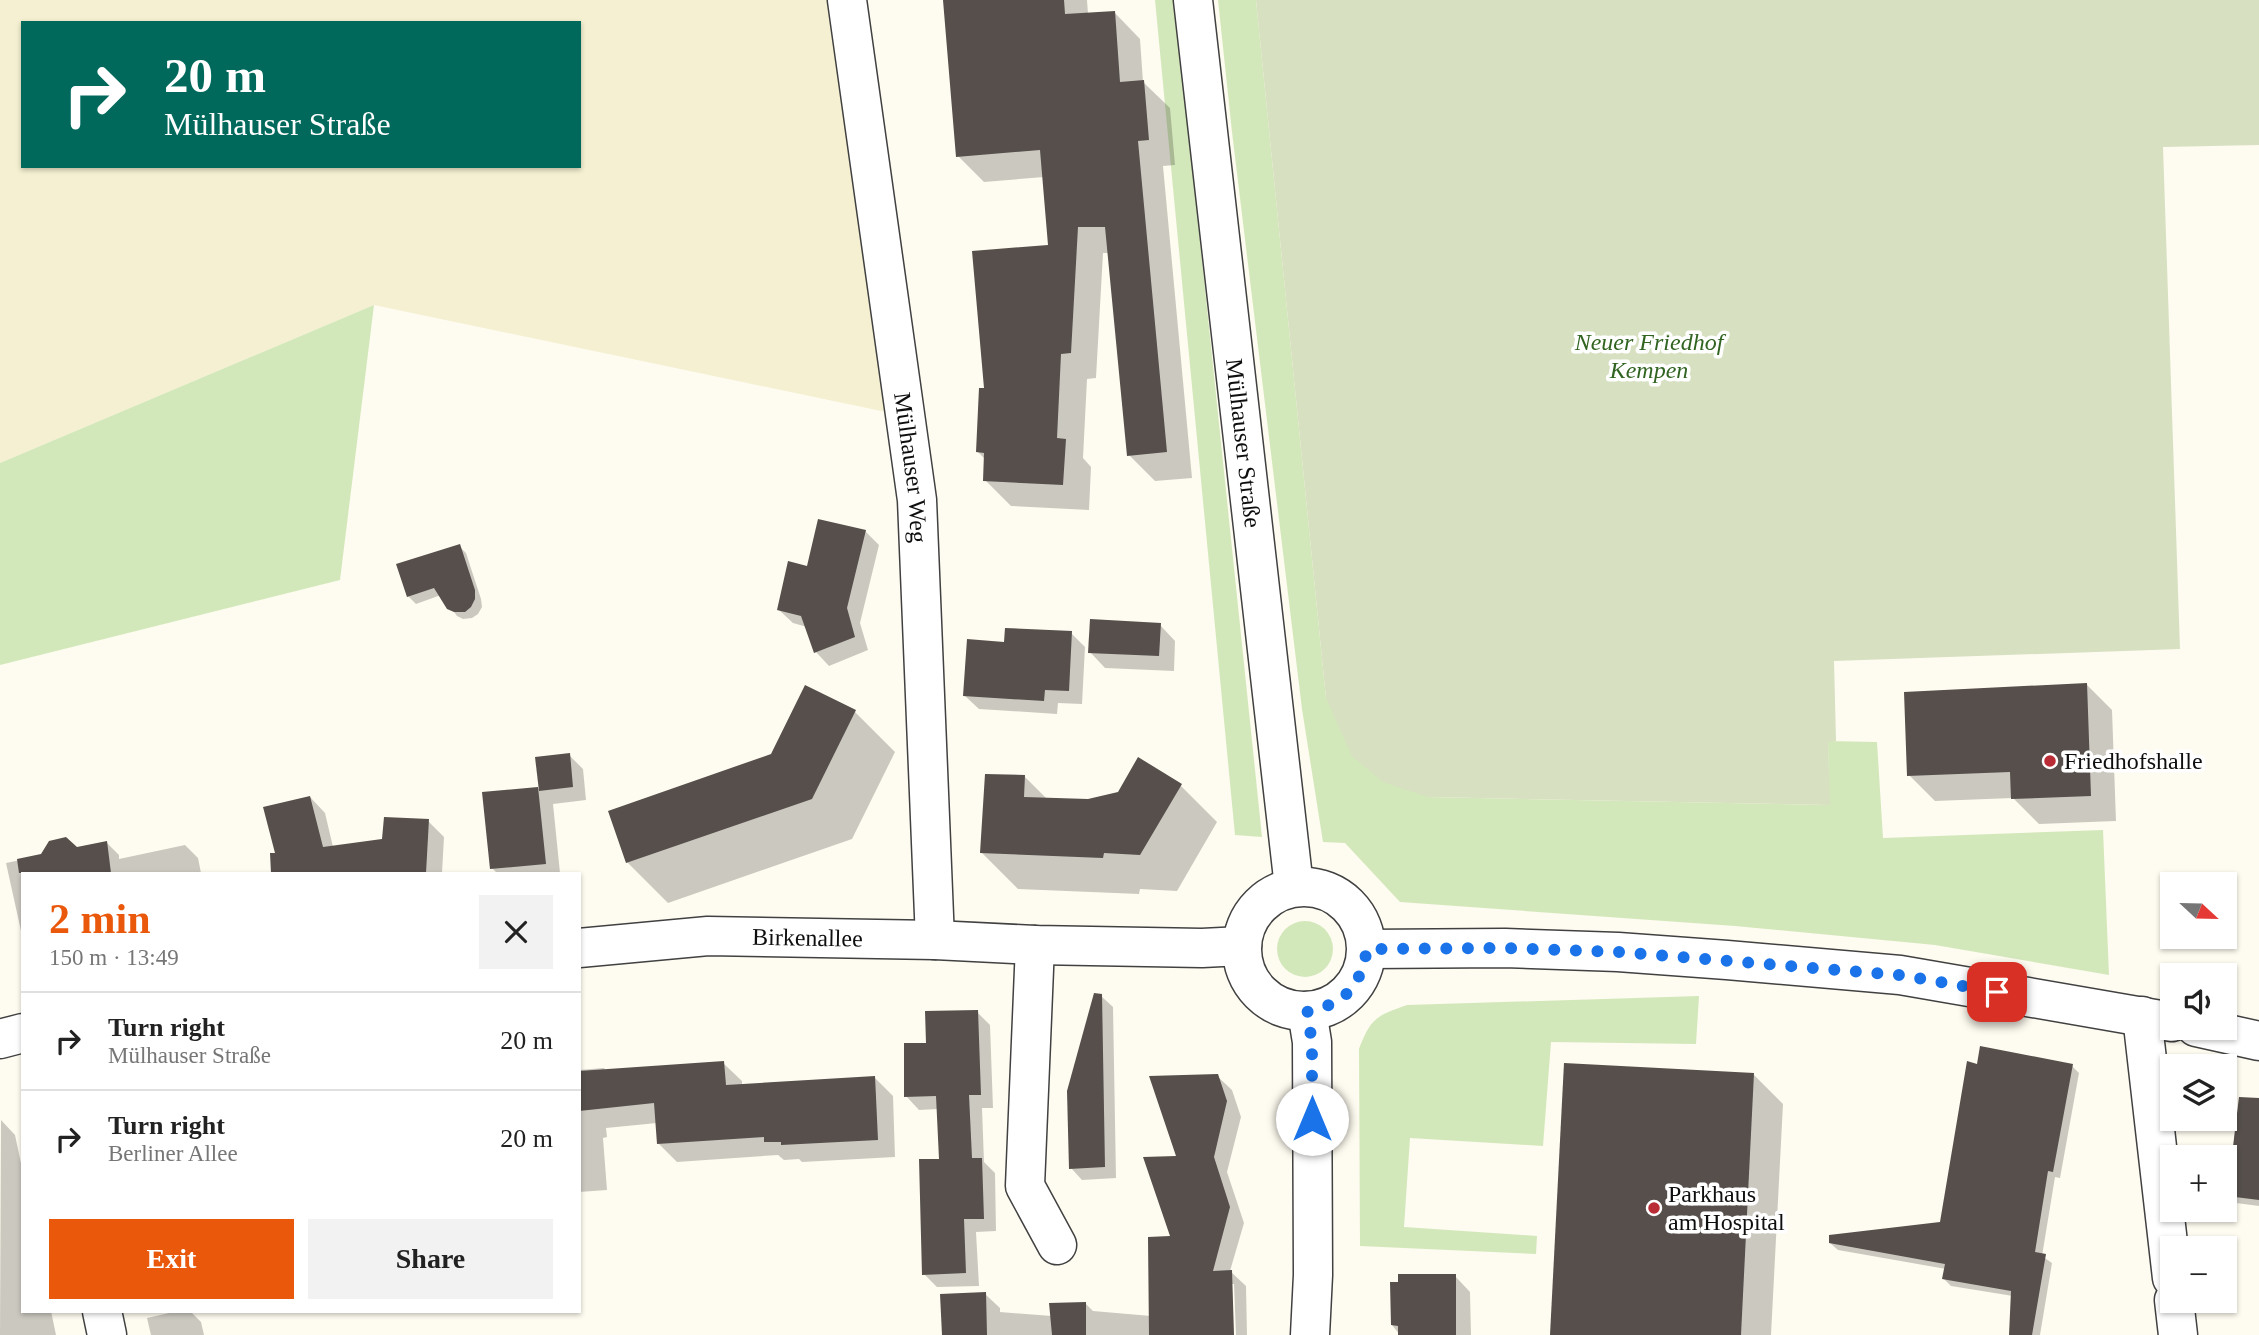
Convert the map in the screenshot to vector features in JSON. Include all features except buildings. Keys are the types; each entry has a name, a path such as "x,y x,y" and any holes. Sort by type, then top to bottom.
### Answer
{"street":[{"name":"Mülhauser Weg","path":"848,0 917,500 935,940"},
{"name":"Mülhauser Straße","path":"1193,0 1294,887"},
{"path":"1294,887 1329,891 1345,901 1357,915 1367,949 1364,968 1355,985 1342,999 1307,1012 1287,1009 1268,1000 1254,985 1245,967 1242,946 1246,925 1258,907 1274,894 1294,887"},
{"name":"Birkenallee","path":"581,948 708,936 935,940 1035,946 1242,946"},
{"path":"1035,946 1025,1186 1058,1245"},
{"path":"1367,949 1518,948 1618,952 1900,975 2157,1019 2170,1236"},
{"path":"1307,1012 1312,1055 1313,1275 1310,1335"},
{"path":"0,1039 21,1033"},
{"path":"2237,1036 2259,1041"},
{"path":"102,1313 107,1335"},
{"path":"2175,1313 2178,1335"}],"shaded area":[{"path":"0,0 831,0 891,413 374,305 0,463"}],"green space":[{"path":"1155,0 1175,0 1262,837 1235,835"},
{"path":"1218,0 1256,0 1326,698 1428,797 1829,805 1828,741 1877,742 1883,838 2103,830 2109,975 1935,945 1735,926 1400,902 1345,843 1323,842 1302,709"},
{"name":"Neuer Friedhof Kempen","path":"1256,0 2259,0 2259,145 2163,147 2180,649 1834,661 1836,741 1828,742 1830,805 1428,797 1383,782 1352,756 1326,698"},
{"path":"374,305 340,580 0,665 0,463"},
{"path":"1299,921 1311,921 1321,925 1329,933 1333,949 1329,965 1321,973 1311,977 1299,977 1289,973 1281,965 1277,955 1277,943 1281,933 1289,925"},
{"path":"1699,996 1696,1044 1551,1042 1543,1146 1410,1138 1404,1227 1537,1236 1536,1254 1360,1246 1359,1049 1371,1024 1381,1016 1407,1005"}],"place":[{"name":"Friedhofshalle","path":"2050,761"},
{"name":"Parkhaus am Hospital","path":"1654,1208"}],"route":[{"path":"1312,1119 1312,1042 1307,1012 1342,999 1355,985 1364,968 1367,949 1505,948 1618,952 1900,975 1997,992"}]}
